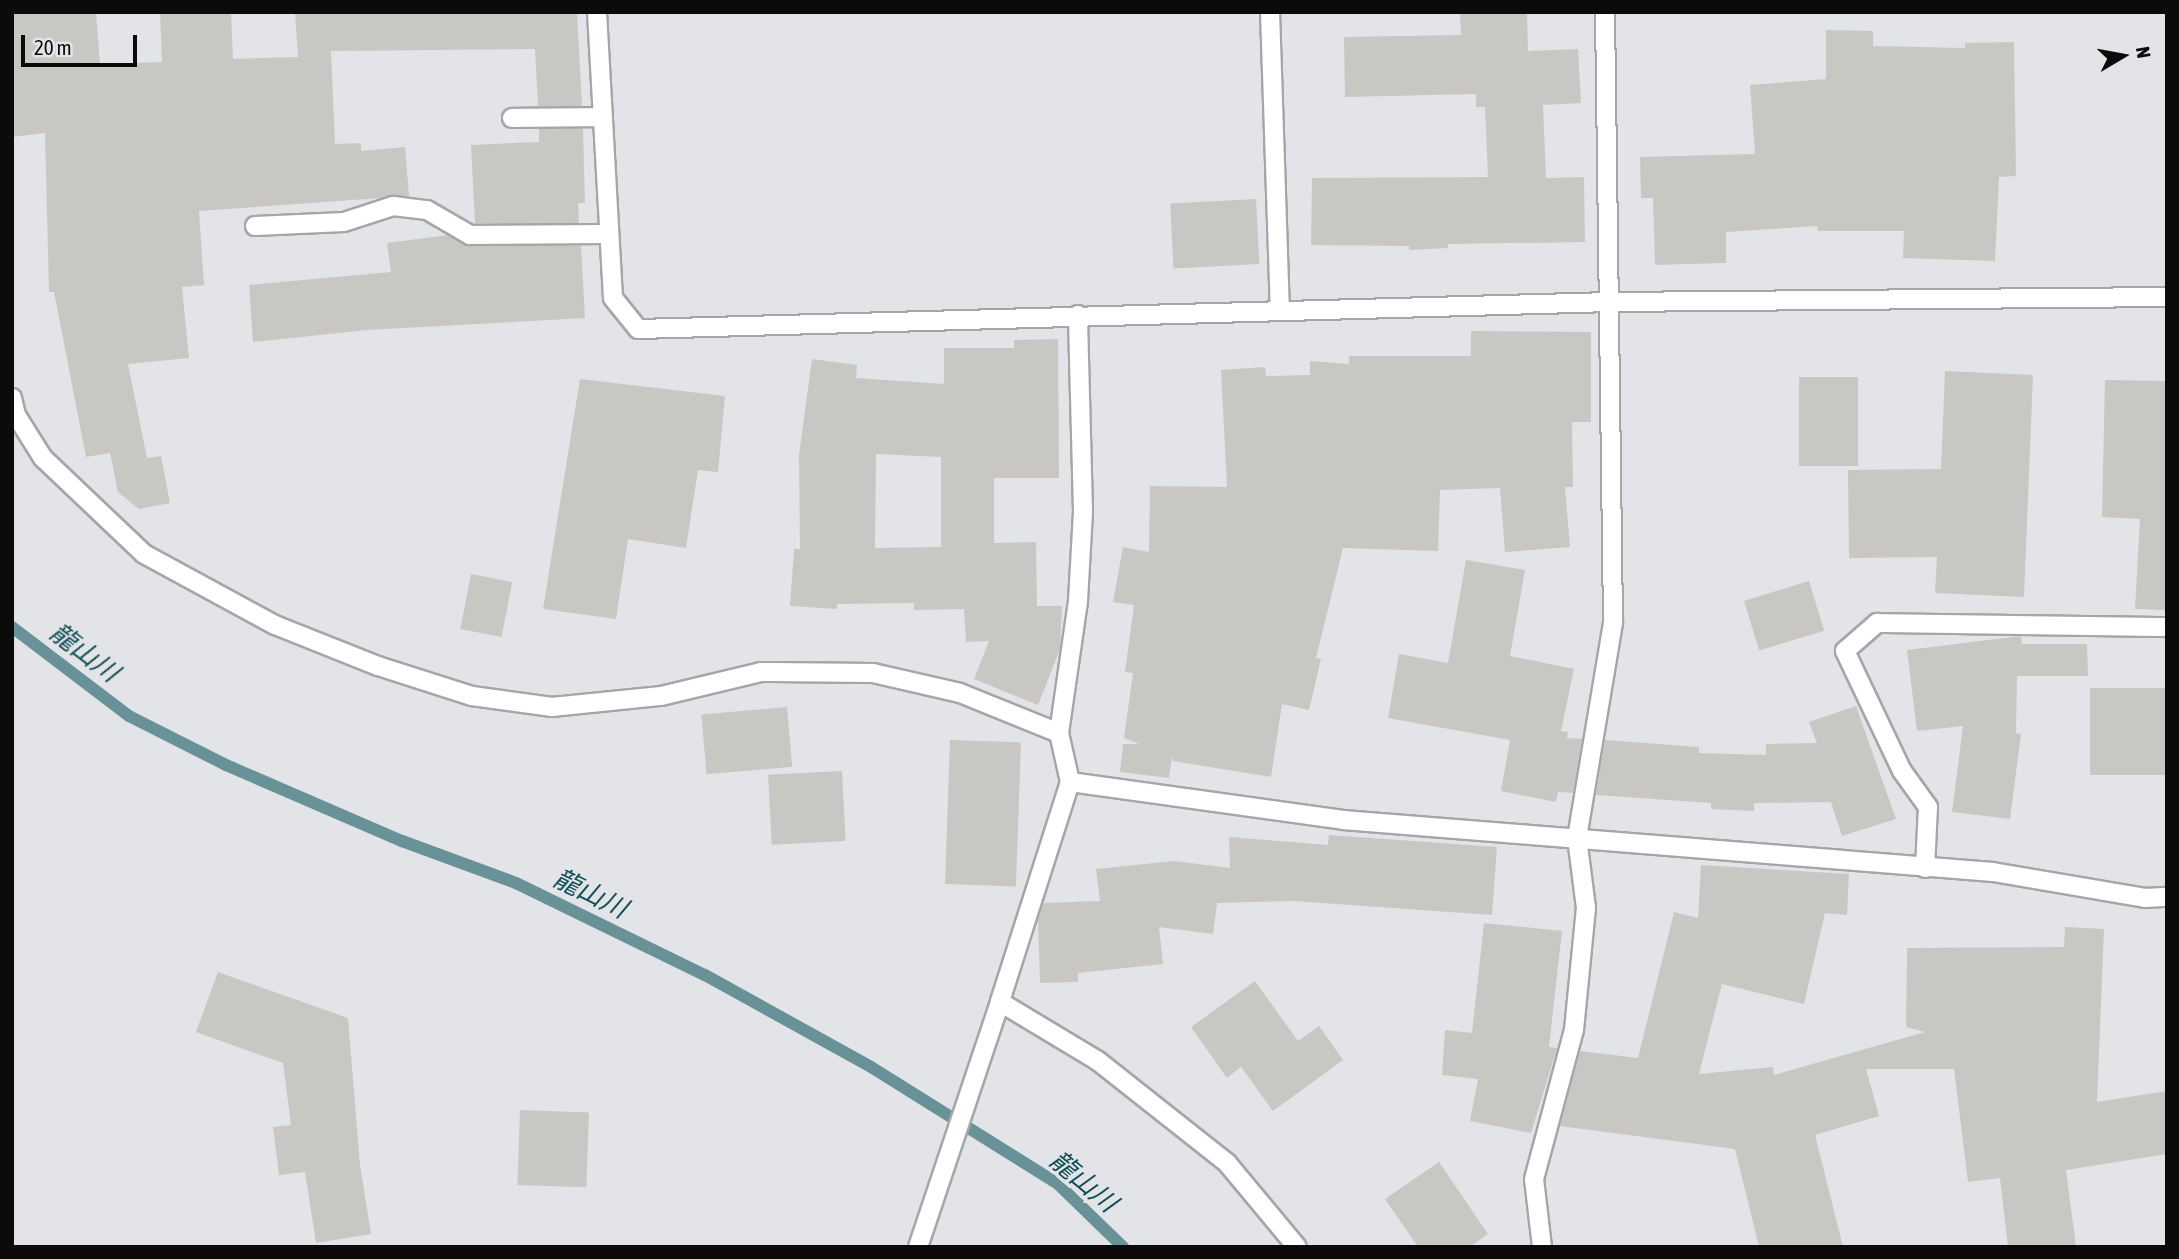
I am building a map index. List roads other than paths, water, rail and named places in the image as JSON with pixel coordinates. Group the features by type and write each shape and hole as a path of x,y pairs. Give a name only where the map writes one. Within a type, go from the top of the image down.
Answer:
{"lane":[{"path":"597,12 613,298 638,329 1608,302 2167,298"},
{"path":"1270,12 1280,310"},
{"path":"1542,1247 1534,1179 1574,1030 1586,908 1577,838 1613,622 1605,12"},
{"path":"512,118 602,117"},
{"path":"255,226 344,222 393,206 427,210 470,235 608,234"},
{"path":"918,1247 1070,782 1059,733 1079,601 1082,524 1078,315"},
{"path":"12,398 16,415 43,458 144,554 275,625 378,666 472,696 551,707 661,696 761,672 873,673 960,693 1059,733"},
{"path":"1925,868 1928,807 1902,771 1845,651 1877,623 2167,627"},
{"path":"1070,782 1343,820 1993,872 2144,898 2167,897"},
{"path":"1000,1002 1098,1061 1227,1163 1297,1247"}],"waterway":[{"name":"龍山川","path":"12,627 129,716 226,765 402,841 516,883 705,975 871,1067 1058,1184 1123,1247"}]}
